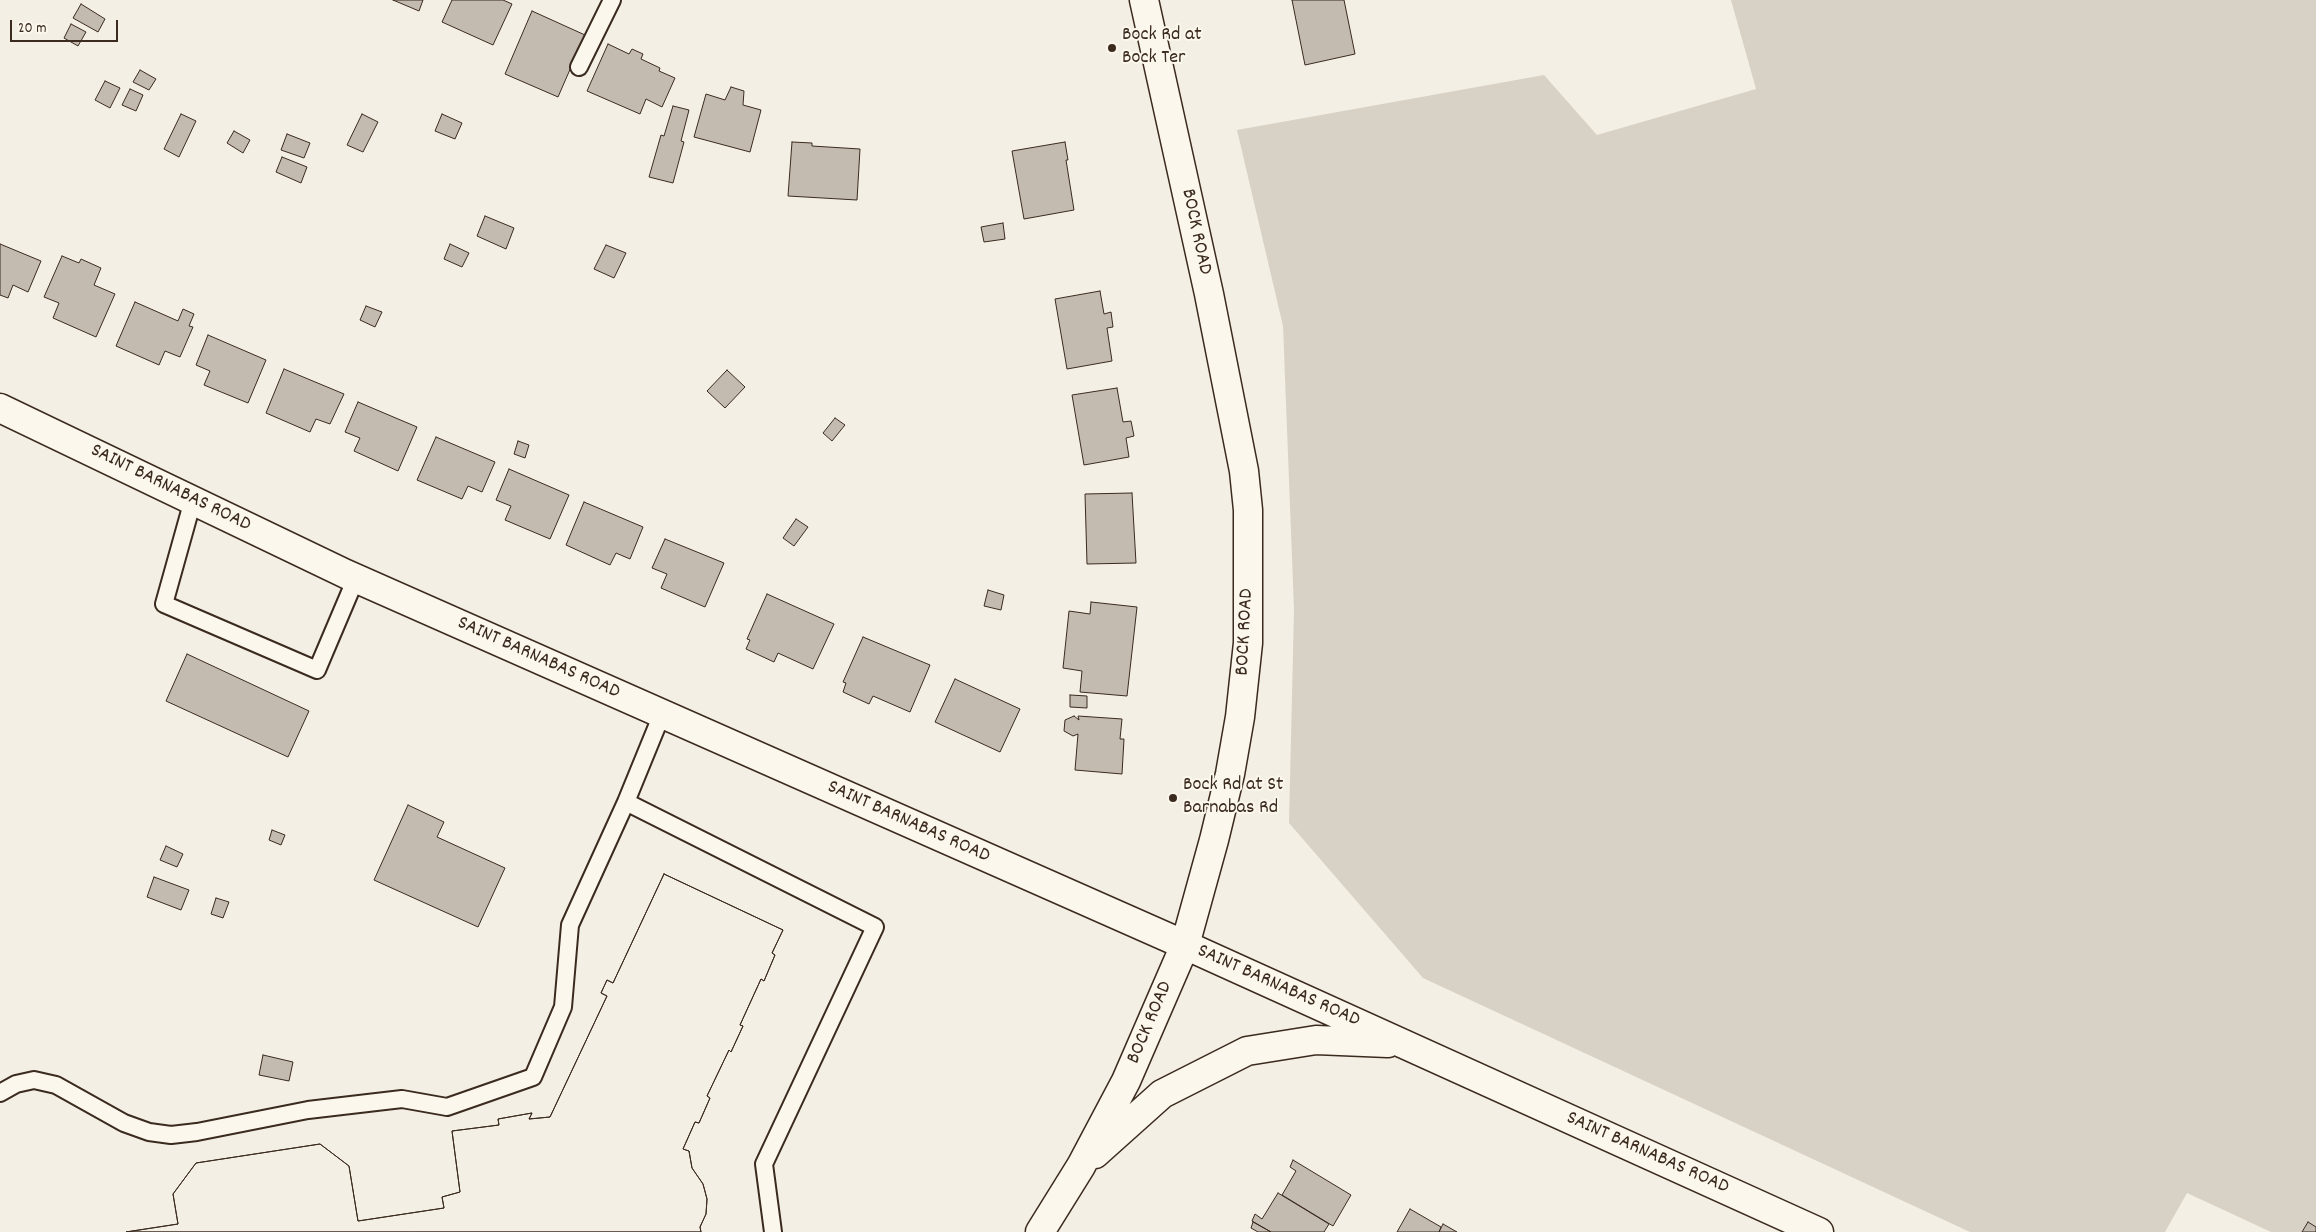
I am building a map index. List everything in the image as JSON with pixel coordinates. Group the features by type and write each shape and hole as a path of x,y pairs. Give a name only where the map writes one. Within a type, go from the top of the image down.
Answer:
{"main road":[{"name":"BOCK ROAD","path":"1040,1232 1081,1166 1126,1081 1185,945 1214,840 1240,717 1250,609 1248,510 1244,471 1212,312 1144,0"},
{"name":"SAINT BARNABAS ROAD","path":"0,408 356,578 1185,945 1819,1232"},
{"path":"1081,1166 1162,1094 1247,1051 1316,1040 1404,1044"}],"lane":[{"path":"579,68 612,0"},
{"path":"194,500 164,604 317,670 356,578"},
{"path":"0,1093 16,1084 34,1080 42,1081 56,1085 124,1123 150,1132 172,1135 197,1132 308,1110 402,1099 447,1107 533,1077 562,1007 570,924 626,802 662,714"},
{"path":"626,802 875,927 764,1164 773,1232"}],"shaded area":[{"path":"1731,0 2316,0 2316,1232 2271,1232 2187,1193 2165,1232 1970,1232 1423,978 1289,823 1294,609 1283,326 1237,130 1544,75 1597,135 1756,89"}],"building":[{"path":"393,0 423,0 419,11"},
{"path":"452,0 503,0 512,4 493,45 442,22"},
{"path":"1292,0 1344,0 1355,54 1305,65"},
{"path":"81,4 105,19 98,32 73,18"},
{"path":"532,11 585,35 558,97 505,74"},
{"path":"71,24 86,32 78,46 64,38"},
{"path":"608,44 629,54 632,49 643,54 641,59 660,68 659,71 675,78 662,107 646,99 640,114 587,91"},
{"path":"140,70 156,79 149,90 133,82"},
{"path":"105,81 120,88 110,108 95,100"},
{"path":"731,87 744,91 743,105 761,110 750,152 694,137 706,94 725,100"},
{"path":"130,89 143,95 136,111 122,105"},
{"path":"673,106 689,110 681,141 684,142 673,183 649,177 661,135 664,136"},
{"path":"181,114 196,121 179,157 164,149"},
{"path":"362,114 378,122 363,152 347,145"},
{"path":"442,114 462,123 455,139 435,131"},
{"path":"234,131 250,140 243,153 227,143"},
{"path":"287,134 310,143 304,158 281,150"},
{"path":"792,142 812,143 812,146 860,149 857,200 788,196"},
{"path":"1065,142 1074,210 1024,219 1012,151"},
{"path":"282,157 307,167 301,183 276,172"},
{"path":"485,216 514,228 506,249 477,236"},
{"path":"1003,223 1005,239 984,242 981,227"},
{"path":"0,244 41,261 28,292 13,285 8,298 0,295"},
{"path":"450,244 469,253 462,267 444,259"},
{"path":"606,245 626,253 614,278 594,269"},
{"path":"62,256 79,263 81,259 101,268 94,285 115,294 96,337 53,318 59,303 44,297"},
{"path":"1100,291 1104,314 1111,312 1113,327 1107,328 1112,361 1067,369 1055,299"},
{"path":"135,302 178,321 183,309 194,314 189,326 193,327 180,357 165,351 159,365 116,346"},
{"path":"366,306 382,312 375,327 360,320"},
{"path":"208,335 266,360 248,403 204,385 210,371 196,365"},
{"path":"284,369 344,394 330,424 316,419 310,432 266,413"},
{"path":"727,370 745,387 725,408 707,391"},
{"path":"1117,388 1123,422 1131,421 1134,436 1126,438 1129,457 1084,465 1072,395"},
{"path":"358,402 417,427 398,471 354,451 360,438 345,432"},
{"path":"835,418 845,425 832,441 823,433"},
{"path":"436,437 495,462 482,492 468,486 462,499 417,480"},
{"path":"518,441 529,445 525,458 514,454"},
{"path":"509,469 569,495 550,539 505,520 511,506 496,500"},
{"path":"1132,493 1136,563 1087,564 1085,494"},
{"path":"584,502 643,527 630,559 616,553 610,565 566,545"},
{"path":"796,519 808,527 794,546 783,538"},
{"path":"665,539 724,563 705,607 661,588 667,574 652,568"},
{"path":"988,590 1004,595 1001,610 984,606"},
{"path":"767,594 834,624 813,669 778,653 774,662 746,649 750,640 747,639"},
{"path":"1091,602 1137,607 1127,696 1080,692 1082,671 1063,668 1069,611 1090,614"},
{"path":"863,637 930,665 910,712 873,696 869,704 843,692 846,683 843,682"},
{"path":"187,654 309,711 288,757 166,701"},
{"path":"955,679 1020,709 1000,752 935,722"},
{"path":"1070,695 1087,696 1087,708 1070,707"},
{"path":"1074,716 1079,720 1078,716 1122,719 1120,739 1124,739 1122,774 1075,770 1078,734 1073,736 1064,731 1065,720"},
{"path":"408,805 444,822 437,837 505,868 478,927 374,880"},
{"path":"272,830 285,835 281,845 269,840"},
{"path":"166,846 183,854 177,867 160,860"},
{"path":"664,874 783,930 772,953 775,955 764,981 761,979 740,1025 743,1026 731,1052 729,1050 707,1096 710,1098 699,1123 695,1122 683,1149 689,1151 692,1168 703,1184 707,1199 706,1214 700,1227 701,1232 126,1232 178,1224 173,1194 196,1163 320,1144 349,1166 358,1221 444,1208 442,1197 460,1192 452,1131 499,1125 498,1119 532,1113 529,1119 550,1117 607,996 601,993 607,980 613,983"},
{"path":"664,874 783,930 772,953 775,955 764,981 761,979 740,1025 743,1026 731,1052 729,1050 707,1096 710,1098 699,1123 695,1122 683,1149 689,1151 692,1168 703,1184 707,1199 706,1214 700,1227 701,1232 126,1232 178,1224 173,1194 196,1163 320,1144 349,1166 358,1221 444,1208 442,1197 460,1192 452,1131 499,1125 498,1119 532,1113 529,1119 550,1117 607,996 601,993 607,980 613,983"},
{"path":"154,877 189,890 181,910 147,897"},
{"path":"216,898 229,902 223,918 211,914"},
{"path":"263,1055 293,1062 289,1081 259,1075"},
{"path":"1293,1160 1351,1195 1333,1226 1282,1195 1296,1171 1290,1167"},
{"path":"1278,1193 1329,1224 1324,1232 1271,1232 1252,1221 1255,1214 1262,1219"},
{"path":"1410,1209 1441,1227 1439,1232 1397,1232"},
{"path":"1253,1222 1271,1232 1258,1232 1251,1228"},
{"path":"2308,1222 2316,1227 2316,1232 2302,1232"},
{"path":"1443,1224 1457,1232 1439,1232"}],"place":[{"name":"Bock Rd at Bock Ter","path":"1112,48"},
{"name":"Bock Rd at St Barnabas Rd","path":"1173,798"}]}
